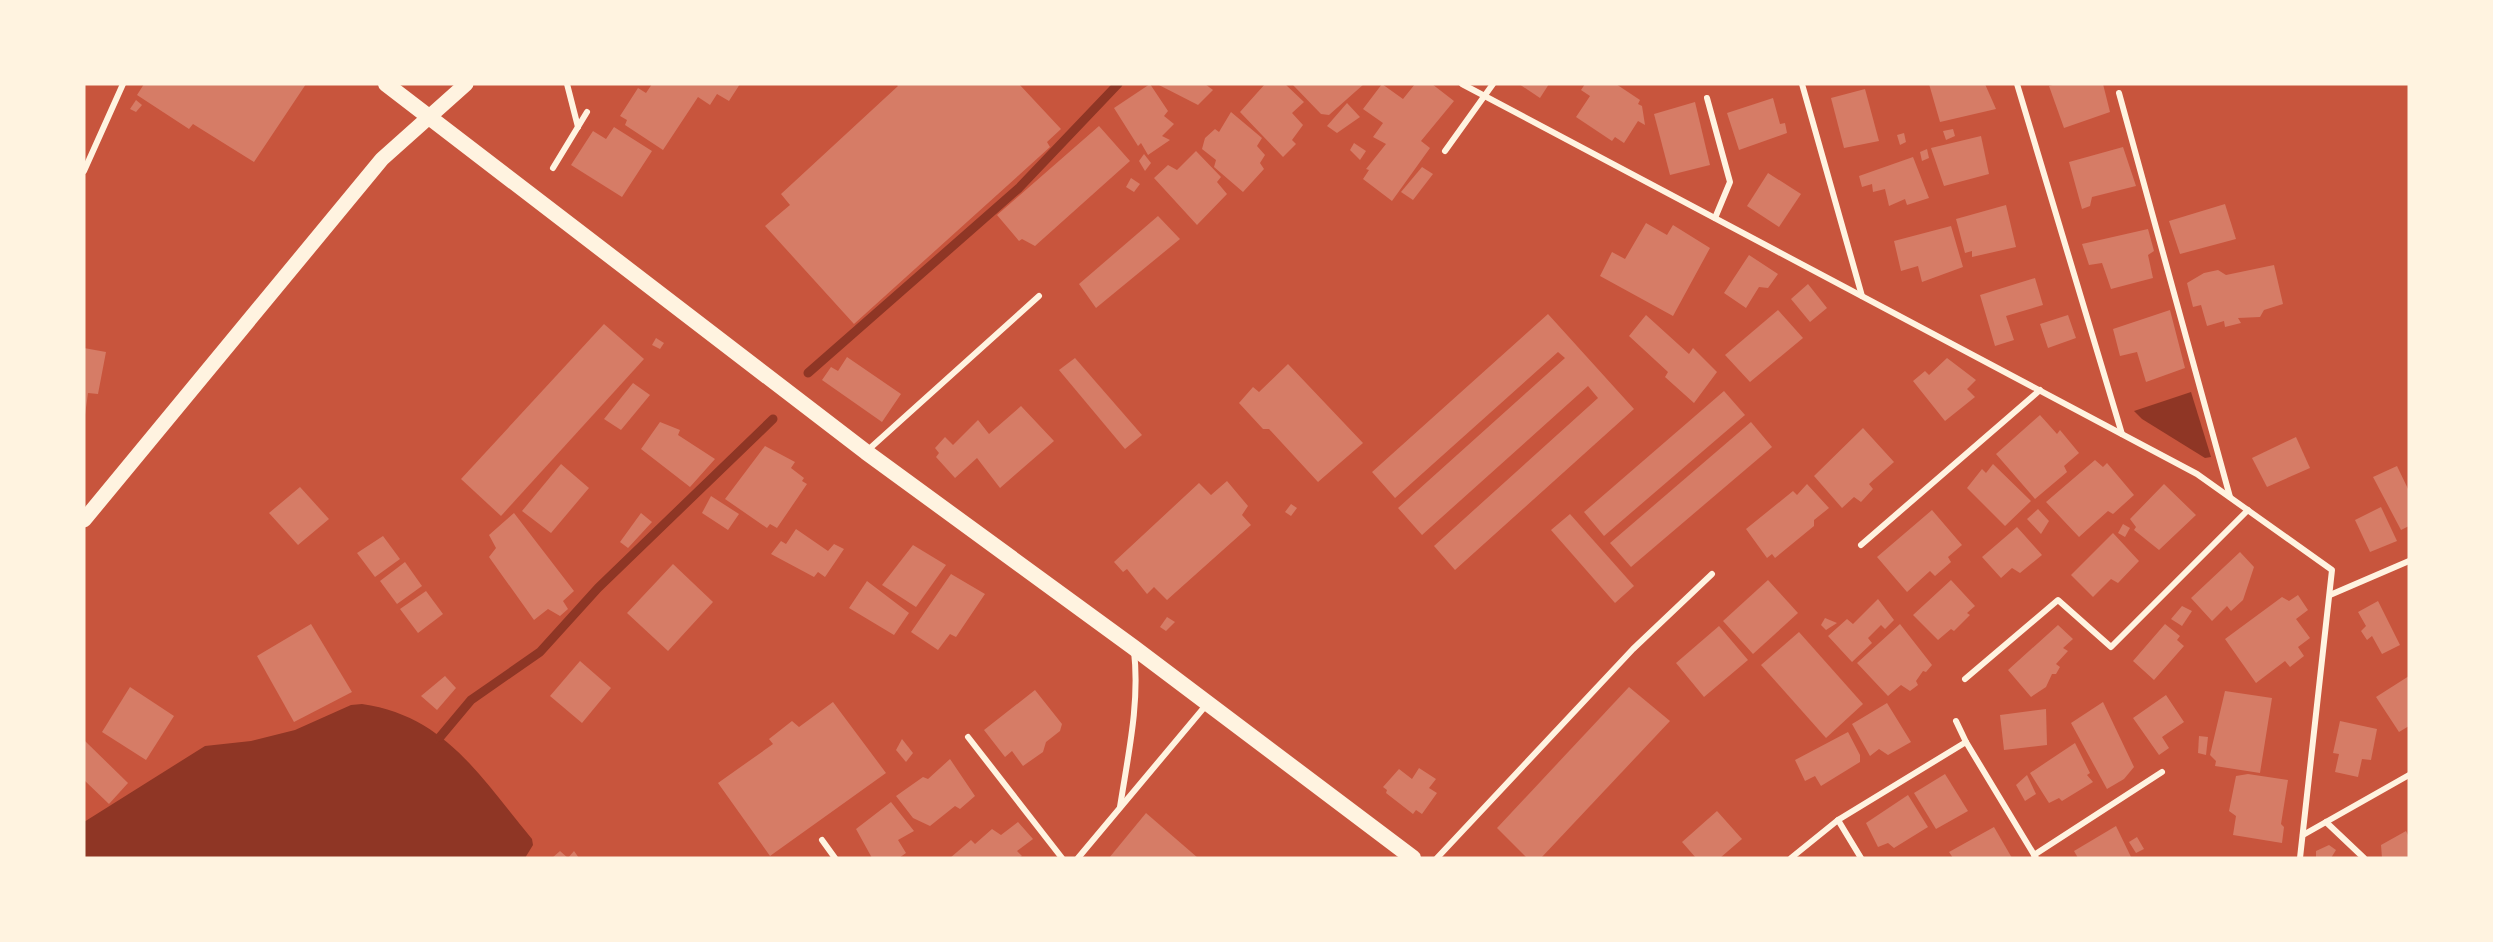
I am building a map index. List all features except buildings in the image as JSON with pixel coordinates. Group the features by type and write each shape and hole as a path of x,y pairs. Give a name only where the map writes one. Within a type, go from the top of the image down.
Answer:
{"highway":[{"path":"387,84 866,452 1133,647 1413,858"}],"main road":[{"path":"84,520 382,159 466,84"}],"street":[{"path":"84,171 123,84"},
{"path":"567,84 578,127"},
{"path":"1462,84 2197,474 2332,570 2301,858"},
{"path":"1445,151 1486,97 1493,84"},
{"path":"1802,84 1862,296"},
{"path":"2016,84 2122,434"},
{"path":"2119,93 2230,497"},
{"path":"1707,98 1730,182 1715,218"},
{"path":"553,168 587,112"},
{"path":"866,452 1039,296"},
{"path":"1862,545 2040,390"},
{"path":"1965,679 2058,600 2110,647 2248,510"},
{"path":"2330,595 2409,561"},
{"path":"1437,858 1633,649 1712,574"},
{"path":"1120,808 1134,722 1137,677 1133,647"},
{"path":"1078,858 1207,703"},
{"path":"1956,721 1966,742 2035,856 2162,772"},
{"path":"968,737 1062,858"},
{"path":"1791,858 1838,820 1966,742"},
{"path":"2303,835 2409,775"},
{"path":"1838,820 1861,858"},
{"path":"2326,822 2364,858"},
{"path":"822,840 835,858"}],"shaded area":[{"path":"2191,392 2211,457 2205,458 2142,419 2134,411"},
{"path":"362,704 391,711 417,722 439,736 459,753 532,839 533,845 525,858 84,858 84,822 205,746 251,741 295,730 351,705"}],"waterway":[{"path":"808,373 1019,188 1118,84"},
{"path":"440,737 471,700 540,652 598,588 773,419"}]}
